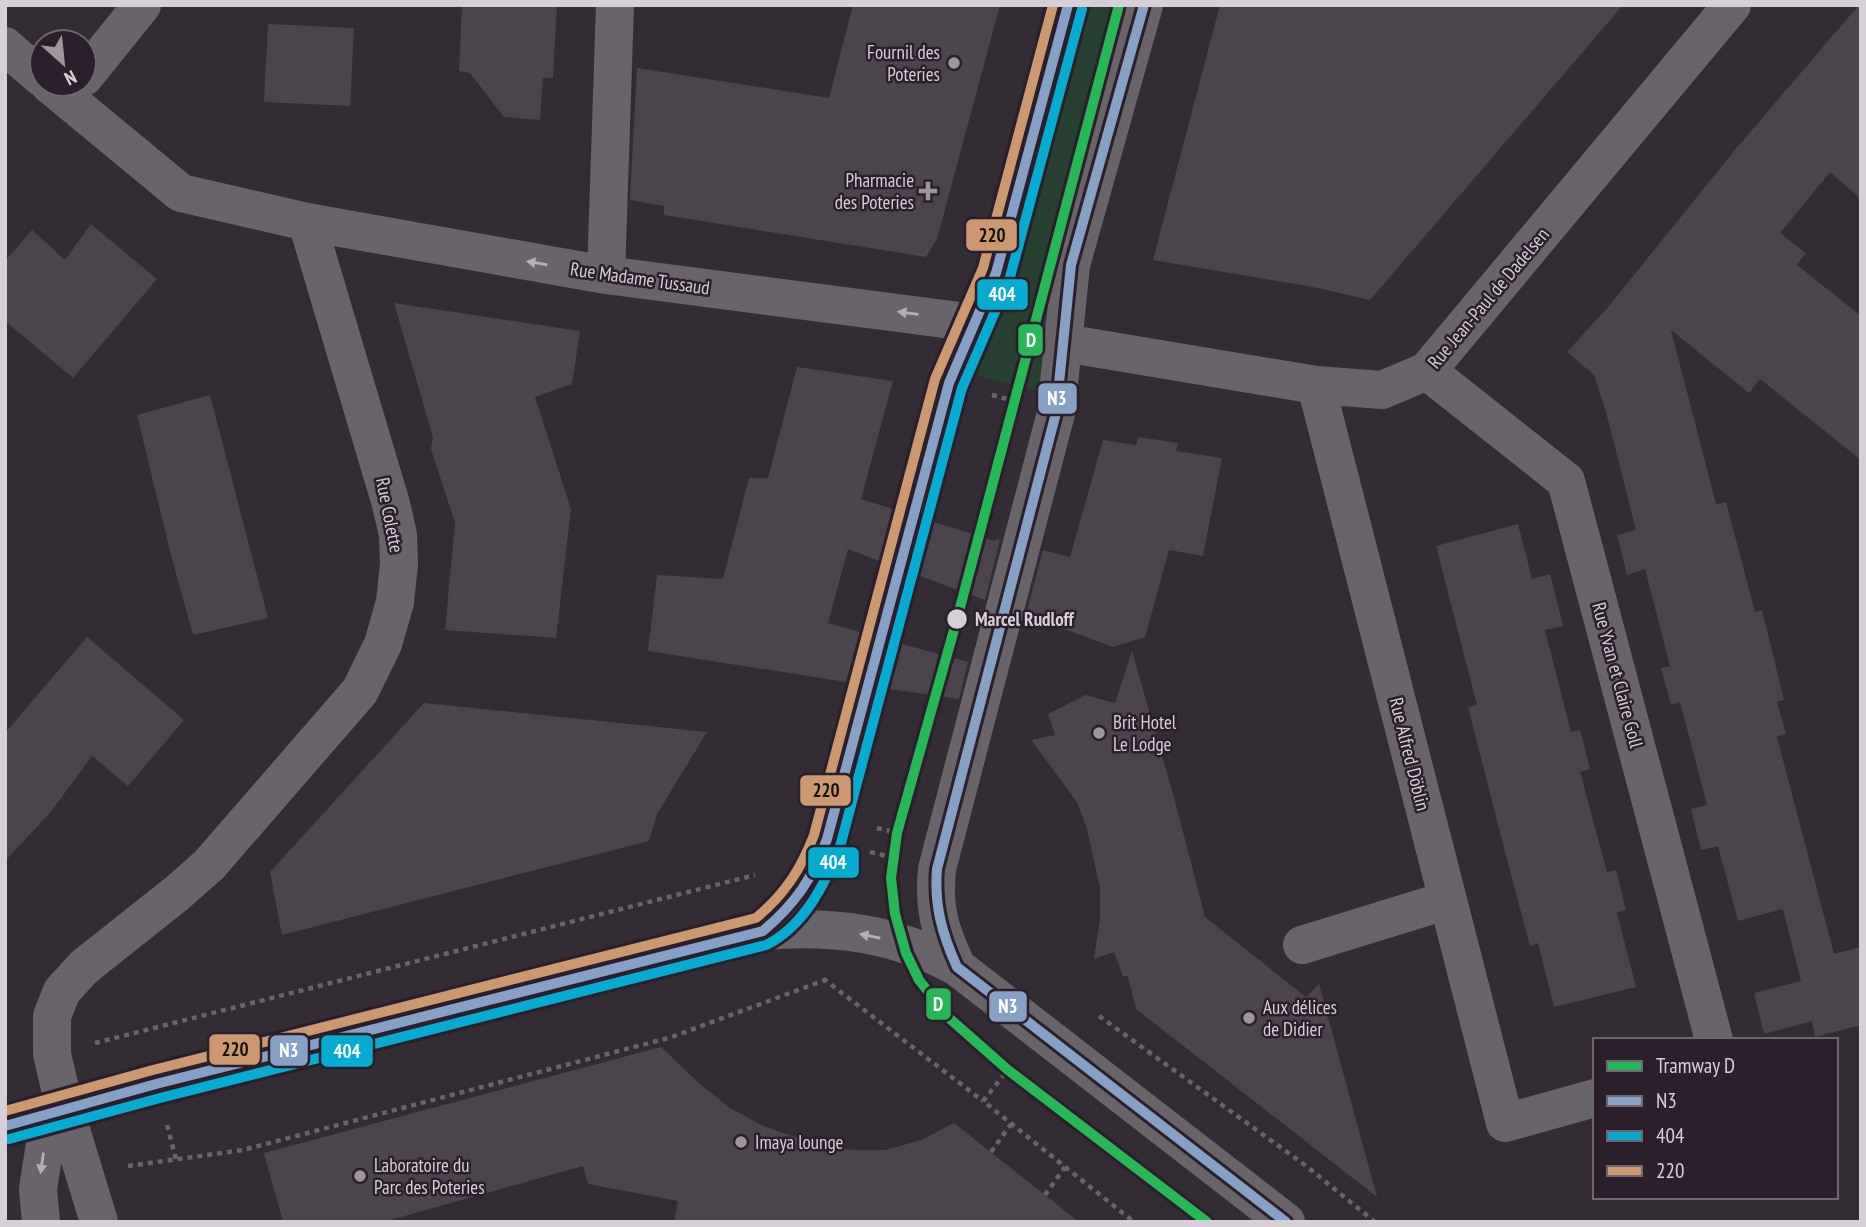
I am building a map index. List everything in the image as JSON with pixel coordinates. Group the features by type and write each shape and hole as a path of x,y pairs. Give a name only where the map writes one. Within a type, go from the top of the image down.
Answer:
{"street":[{"path":"98,50 142,5"},
{"path":"606,275 615,5"},
{"path":"763,931 786,912 805,891 817,867 949,383 996,273 1068,5"},
{"path":"957,967 937,920 934,895 937,869 1056,412 1071,265 1144,5"},
{"name":"Rue Jean-Paul de Dadelsen","path":"1064,344 1316,385 1382,390 1427,371 1732,5"},
{"path":"5,46 28,61"},
{"path":"79,98 181,193 307,222"},
{"name":"Rue Madame Tussaud","path":"307,222 606,275 975,323"},
{"name":"Rue Colette","path":"99,1222 65,1110 52,1054 52,1016 62,991 85,967 209,865 340,717 360,691 383,644 395,602 399,564 398,535 307,222"},
{"name":"Rue Yvan et Claire Goll","path":"1427,371 1566,481 1713,1038"},
{"name":"Rue Alfred Döblin","path":"1316,385 1505,1123 1593,1098"},
{"path":"1302,945 1448,900"},
{"path":"5,1126 156,1084 763,931 800,928 837,930 927,950 957,967 1286,1222"},
{"path":"41,1222 38,1189 45,1144 65,1110"}],"path":[{"path":"949,383 1056,412"},
{"path":"832,816 944,845"},
{"path":"52,1054 758,874"},
{"path":"825,980 837,930"},
{"path":"825,980 983,1101 1134,1222"},
{"path":"86,1177 135,1164 243,1150 645,1045 825,980"},
{"path":"1091,1010 1305,1165 1375,1222"},
{"path":"983,1101 1040,1031"},
{"path":"991,1152 1011,1124"},
{"path":"1045,1195 1065,1167"}],"green space":[{"path":"1080,5 1135,5 1047,393 965,373"}],"building":[{"path":"462,5 557,5 553,78 543,78 540,120 504,117 470,73 459,71"},
{"path":"853,5 1000,5 937,239 926,257 664,215 664,206 630,200 637,68 829,98"},
{"path":"1220,5 1623,5 1370,300 1318,288 1153,260"},
{"path":"1859,5 1861,199 1830,172 1780,233 1806,253 1797,265 1861,316 1861,460 1760,379 1749,393 1671,330 1716,504 1726,502 1755,612 1762,610 1784,700 1777,702 1786,734 1777,737 1834,954 1861,947 1861,1025 1815,1037 1812,1021 1764,1034 1754,993 1801,981 1783,909 1738,921 1718,846 1701,850 1691,809 1707,805 1680,702 1671,705 1661,668 1670,666 1645,569 1627,575 1617,535 1636,530 1606,412 1594,375 1567,352 1609,306 1734,151"},
{"path":"268,24 354,28 350,106 264,102"},
{"path":"91,224 157,279 73,378 5,321 5,261 32,230 65,260"},
{"path":"394,303 580,331 572,384 535,397 571,509 556,638 445,630 455,523 431,449 433,437"},
{"path":"797,367 893,381 861,499 893,509 879,561 848,549 828,623 860,632 846,682 648,651 657,575 723,579 749,478 768,478"},
{"path":"210,395 268,618 193,635 137,415"},
{"path":"1138,437 1178,443 1176,451 1222,458 1203,556 1169,550 1145,637 1113,647 1026,615 1043,550 1070,557 1103,440 1136,445"},
{"path":"934,522 995,541 1000,540 985,600 920,576"},
{"path":"1518,524 1532,579 1550,574 1558,605 1563,626 1545,630 1571,732 1580,730 1585,749 1590,769 1580,772 1607,872 1616,870 1626,910 1617,913 1636,987 1554,1007 1538,943 1530,946 1504,848 1468,707 1477,705 1436,546"},
{"path":"87,637 184,720 128,786 92,756 50,813 5,861 5,733"},
{"path":"902,644 968,662 959,699 890,689"},
{"path":"1132,651 1205,917 1306,997 1319,984 1377,1197 1136,1009 1128,976 1123,976 1114,952 1094,959 1100,918 1100,888 1087,829 1077,802 1031,740 1055,735 1048,714 1085,695 1115,703"},
{"path":"424,703 707,732 657,814 649,841 282,935 270,872"},
{"path":"661,1047 730,1108 763,1126 813,1143 851,1150 886,1150 921,1140 954,1123 1079,1222 674,1222 678,1201 588,1184 583,1166 383,1222 283,1222 264,1153"}],"tram line":[{"name":"D","path":"1119,5 957,619 897,833 891,878 895,914 906,953 919,980 949,1018 1008,1070 1207,1222"}],"transit line":[{"name":"220","path":"5,1111 153,1070 756,918 775,900 798,870 814,835 935,379 983,268 1053,5"},
{"name":"N3","path":"5,1126 156,1084 763,931 785,910 809,878 827,839 949,383 996,273 1068,5"},
{"name":"N3","path":"1144,5 1071,265 1056,413 937,869 938,907 943,931 957,967 1286,1222"},
{"name":"404","path":"9,1139 160,1098 766,945 792,926 813,901 841,843 962,388 1010,277 1082,9"}],"place":[{"name":"Fournil des Poteries","path":"954,63"},
{"name":"Pharmacie des Poteries","path":"928,191"},
{"name":"Marcel Rudloff","path":"957,619"},
{"name":"Brit Hotel Le Lodge","path":"1099,733"},
{"name":"Aux délices de Didier","path":"1249,1018"},
{"name":"Imaya lounge","path":"741,1142"},
{"name":"Laboratoire du Parc des Poteries","path":"360,1176"}]}
